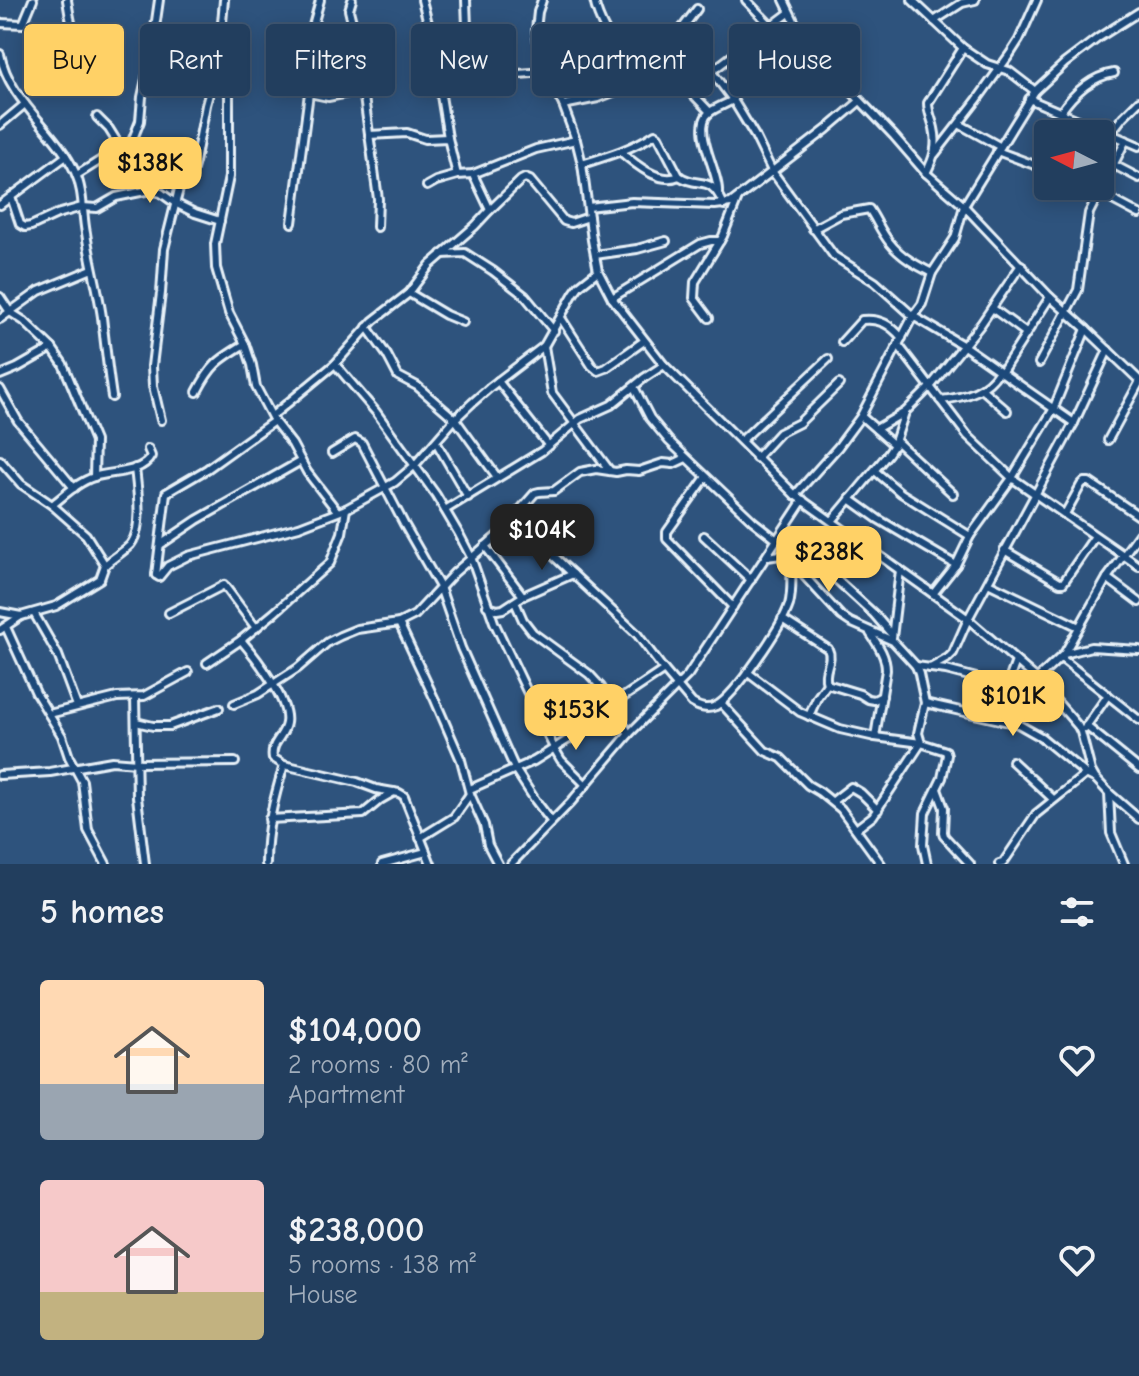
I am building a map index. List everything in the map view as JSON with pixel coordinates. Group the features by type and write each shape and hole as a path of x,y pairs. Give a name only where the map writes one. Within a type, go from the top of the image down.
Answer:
{"street":[{"path":"0,23 23,24 33,0"},
{"path":"67,0 72,24"},
{"path":"125,150 140,121 159,0"},
{"path":"223,24 224,0"},
{"path":"313,24 320,0"},
{"path":"352,0 349,10 352,24"},
{"path":"422,0 457,175"},
{"path":"466,0 468,55 471,62 504,75 532,73"},
{"path":"537,24 542,0"},
{"path":"594,0 604,24"},
{"path":"746,0 769,24"},
{"path":"784,0 797,27 824,61 926,173 964,206 1050,297 1139,382 1108,440"},
{"path":"912,0 963,48 987,64 1009,71 1035,91"},
{"path":"934,21 962,3 975,0"},
{"path":"926,173 935,154 1019,40 1037,0"},
{"path":"686,24 697,9"},
{"path":"795,495 861,416 922,304 932,273 955,238 964,206 1029,99 1087,46 1139,12"},
{"path":"776,24 789,13"},
{"path":"935,154 935,130 928,103 963,48"},
{"path":"0,54 6,74 25,104 48,130 77,175 102,317 112,397"},
{"path":"713,72 749,125 772,171 834,256 875,282 913,316 964,346 1074,423"},
{"path":"1060,113 1081,87 1114,73"},
{"path":"161,420 153,386 152,357 164,249 179,189 192,173 208,96"},
{"path":"229,96 229,177 215,244 216,268 229,313 254,370 256,387 307,472 337,511"},
{"path":"292,223 309,96"},
{"path":"364,96 378,199 377,227"},
{"path":"558,96 582,164 598,271 612,298 664,365 795,495 968,619 1037,679 1078,726 1139,769"},
{"path":"563,105 602,96"},
{"path":"695,96 710,112"},
{"path":"1029,99 1076,120"},
{"path":"718,193 719,184 707,153 705,118 733,100"},
{"path":"588,207 632,202 731,203 860,101"},
{"path":"1114,129 1139,101"},
{"path":"0,125 25,104"},
{"path":"97,117 125,150"},
{"path":"959,124 998,148 1034,164"},
{"path":"369,135 407,133 425,139 448,138"},
{"path":"582,164 621,152 657,134 679,176 714,187 724,205"},
{"path":"1114,136 1139,146"},
{"path":"427,186 457,175 473,174 536,149 576,140"},
{"path":"1126,140 1114,165 1139,178"},
{"path":"77,175 103,158 125,150 196,151"},
{"path":"621,152 651,174 670,179 679,176"},
{"path":"0,205 66,156"},
{"path":"473,174 490,210"},
{"path":"589,217 571,223 564,221 525,178 423,272 409,293 367,327 335,364 273,418 207,469 166,493 156,575 158,577 170,565 188,556 299,527 346,509 386,487 414,466 455,419 544,346 579,286 598,271"},
{"path":"11,197 20,224 25,227 57,214 82,207 101,207 116,197 150,190 195,213 220,221"},
{"path":"709,318 698,304 693,289 698,275 729,225 738,196"},
{"path":"1091,200 1093,204"},
{"path":"1039,363 1078,290 1089,213 1095,200"},
{"path":"1114,200 1139,214"},
{"path":"813,229 841,214 869,209 900,254 932,273"},
{"path":"595,255 666,241"},
{"path":"612,298 700,244 720,241"},
{"path":"442,254 465,253 493,271 525,296 554,331"},
{"path":"876,429 905,412 930,387 964,346 1021,265"},
{"path":"0,319 39,291 92,269"},
{"path":"409,293 463,322"},
{"path":"0,297 10,312 52,348 63,364 92,430 95,441 94,477"},
{"path":"940,400 957,398 982,389 991,382 1050,297"},
{"path":"992,308 1026,333"},
{"path":"561,318 598,371 644,341"},
{"path":"842,342 862,320 890,325 902,338"},
{"path":"367,327 398,376 414,383 455,419 497,477"},
{"path":"933,594 956,565 970,536 1012,478 1053,410 1086,329"},
{"path":"197,392 215,364 245,344"},
{"path":"544,346 554,396 610,471"},
{"path":"899,346 967,435 1012,478 1139,566"},
{"path":"0,375 52,348"},
{"path":"930,668 953,653 1004,550 1074,423 1108,350"},
{"path":"741,441 828,359"},
{"path":"335,364 376,412 445,510 471,557 487,606 554,748 561,760 586,785"},
{"path":"445,510 549,446 586,416 611,405 664,365"},
{"path":"498,381 549,446"},
{"path":"756,458 779,433 799,423 839,384"},
{"path":"634,387 650,418 686,458 753,521 815,555 874,614 916,666 925,703 918,733 921,743 878,810 856,829"},
{"path":"0,389 18,421 74,488"},
{"path":"982,389 1007,411"},
{"path":"832,521 895,443 905,412"},
{"path":"861,416 953,494"},
{"path":"332,453 352,440 359,440 440,587 461,648 515,769 551,821"},
{"path":"436,442 468,497"},
{"path":"52,505 94,477 135,468 151,460 148,449"},
{"path":"234,704 253,697 340,636 357,629 399,623 415,615 440,587 514,519 535,493 554,491 580,472 596,469 639,471 686,458"},
{"path":"0,460 21,484 52,505 86,535 105,565"},
{"path":"160,545 197,520 301,461"},
{"path":"106,864 88,830 84,789 62,736 3,629 21,616 56,606 100,579 105,565 131,544 137,525 139,501 135,468"},
{"path":"875,471 901,493 970,536"},
{"path":"706,477 667,532 667,539 733,607"},
{"path":"1065,514 1081,485 1089,482 1139,516"},
{"path":"850,499 956,565"},
{"path":"511,864 586,785 629,734 678,688 803,500"},
{"path":"207,663 256,628 330,563 344,528 346,509"},
{"path":"514,519 637,634 678,688 699,707 707,709 721,703 768,645 789,604 791,561"},
{"path":"1037,679 1062,656 1107,578 1139,534"},
{"path":"704,536 751,580"},
{"path":"1004,550 1063,583 1095,536"},
{"path":"485,546 523,596"},
{"path":"767,557 787,557 841,616 869,631 892,638"},
{"path":"892,638 900,570"},
{"path":"487,606 500,610 573,574"},
{"path":"1107,578 1139,602"},
{"path":"988,583 1079,627"},
{"path":"169,613 224,585 256,628"},
{"path":"515,602 533,633 589,674 601,687 629,734"},
{"path":"0,612 21,616"},
{"path":"34,613 58,655 77,706"},
{"path":"782,619 831,653 825,677 827,684"},
{"path":"399,623 461,760 488,845 498,864"},
{"path":"869,631 886,662 875,737"},
{"path":"241,640 273,683 286,719 271,753 273,758 284,765 399,793 406,799 431,864"},
{"path":"1062,656 1091,647 1139,651"},
{"path":"1062,656 1139,720"},
{"path":"1008,720 1004,703 1016,661"},
{"path":"916,666 1007,686"},
{"path":"420,838 454,817 470,791 530,763 569,739 664,670"},
{"path":"49,714 117,697 152,694 188,672"},
{"path":"747,672 809,716 840,729 942,749 947,755 937,789 925,813 923,845 927,864"},
{"path":"827,684 868,699 882,696"},
{"path":"809,716 827,684"},
{"path":"1108,695 1084,729 1091,771 1109,793 1139,819"},
{"path":"135,697 137,797 145,864"},
{"path":"721,703 765,751 781,758 808,785 833,801 881,864"},
{"path":"925,703 1018,724 1041,737 1095,778"},
{"path":"136,722 170,726 219,708"},
{"path":"0,775 50,772 112,761 235,762"},
{"path":"1012,761 1053,799"},
{"path":"266,864 269,819 284,765"},
{"path":"999,864 1003,863 1036,814 1086,774"},
{"path":"833,801 851,787 878,810"},
{"path":"937,789 944,808 944,836 970,864"},
{"path":"269,819 363,814 394,792"},
{"path":"1109,793 1111,833 1124,864"},
{"path":"382,864 426,852"}]}
